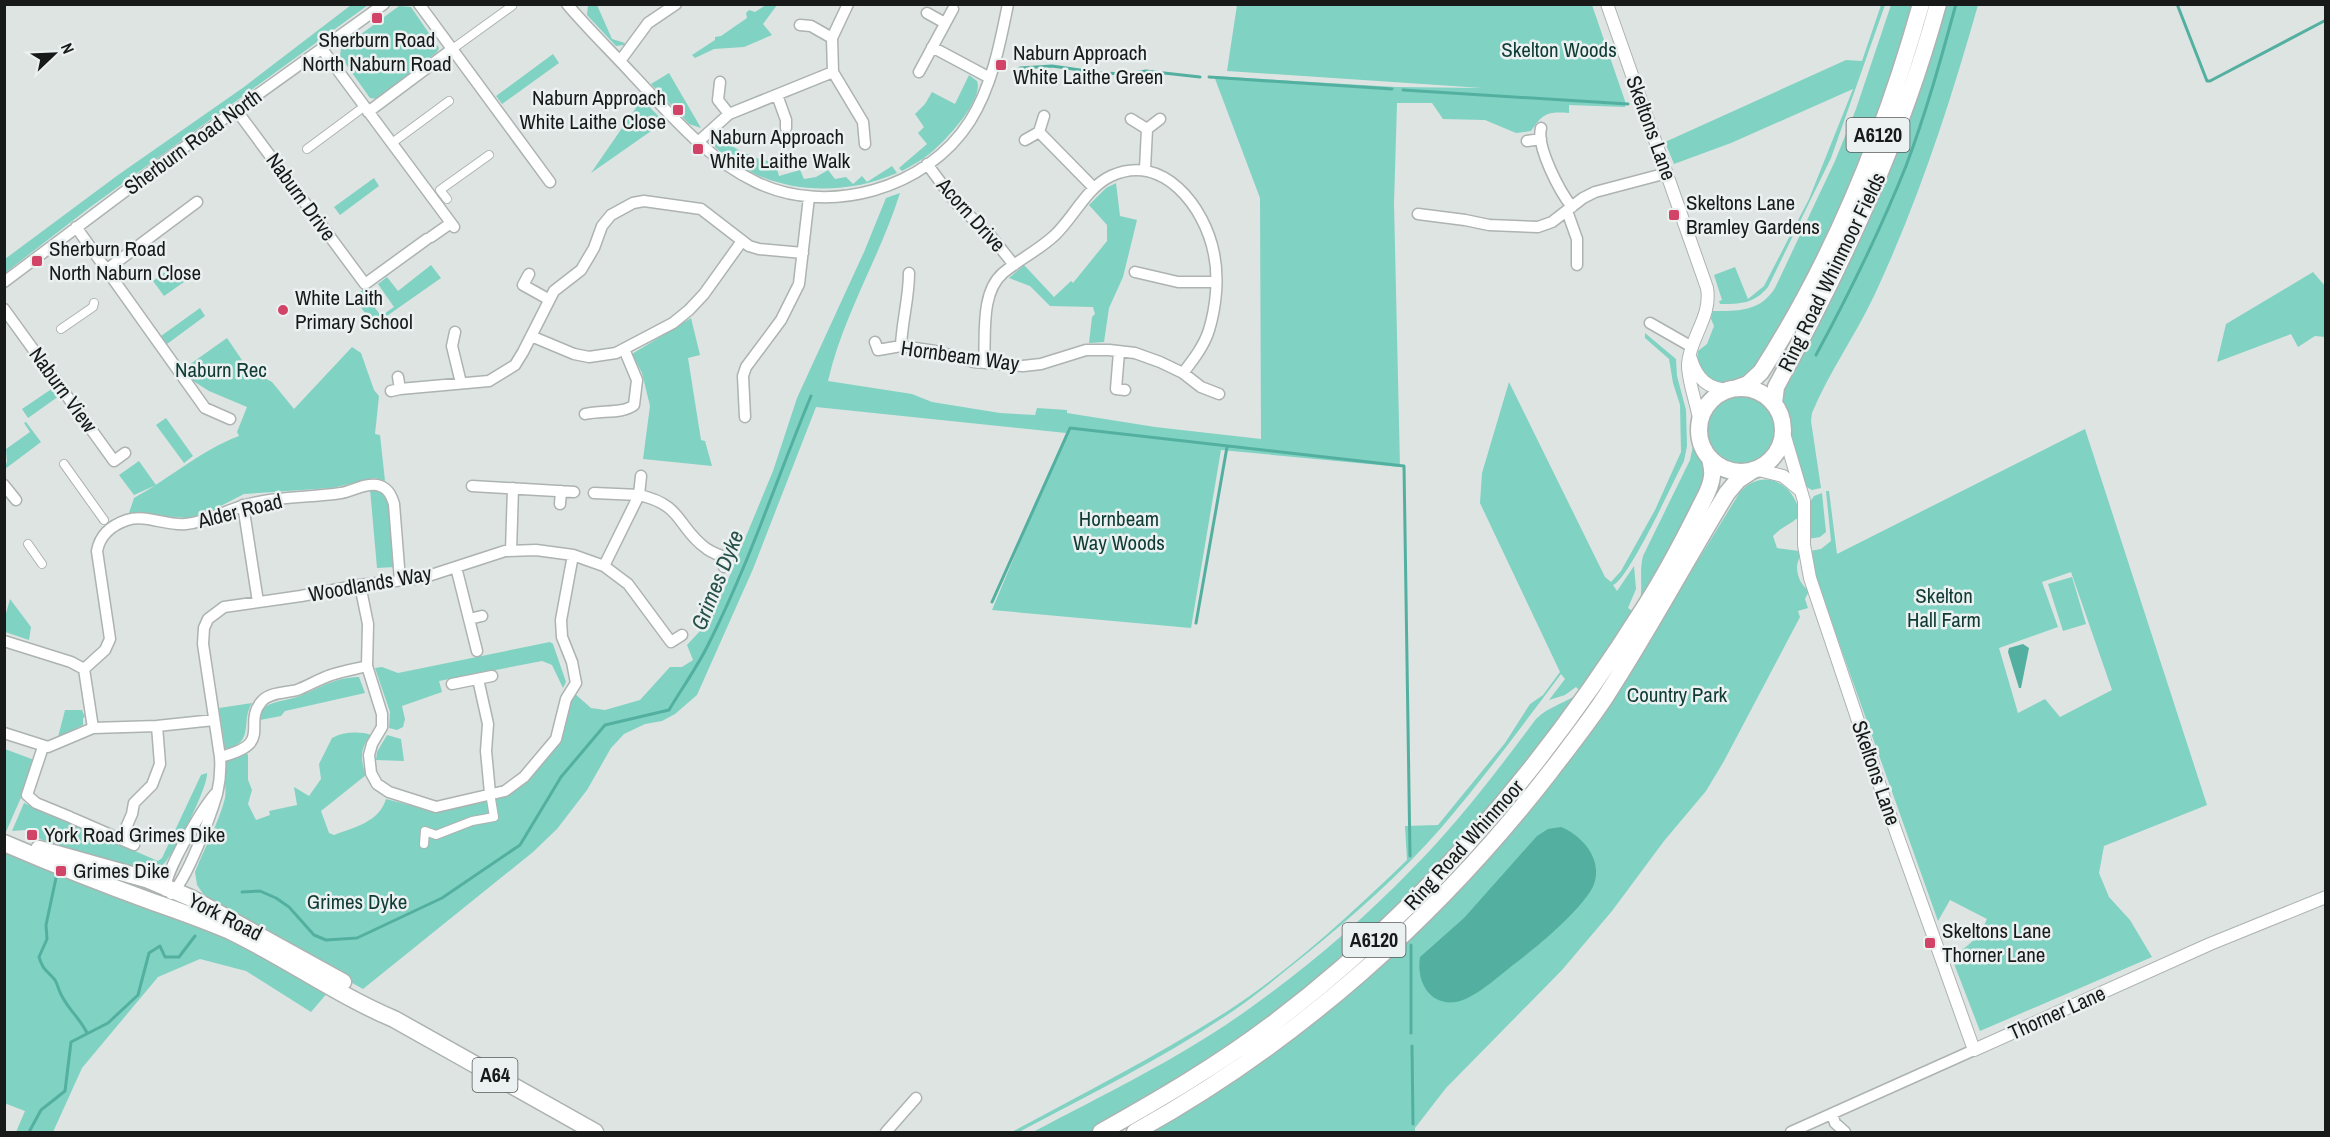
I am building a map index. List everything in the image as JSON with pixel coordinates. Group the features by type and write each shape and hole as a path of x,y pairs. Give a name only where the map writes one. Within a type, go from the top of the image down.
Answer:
{"highway":[{"name":"Ring Road Whinmoor Fields","path":"1733,389 1748,384 1761,372 1824,261 1875,140 1907,56 1921,4"},
{"name":"Ring Road Whinmoor Fields","path":"1774,403 1776,387 1842,259 1887,158 1938,4"},
{"path":"1750,388 1760,392 1774,403 1782,418 1783,430 1778,450 1764,465 1754,470 1732,470 1718,464 1710,458 1701,441 1702,414 1713,399 1733,389 1750,388"},
{"name":"Ring Road Whinmoor","path":"1645,620 1708,491 1712,476 1710,458"},
{"name":"Ring Road Whinmoor","path":"1135,1132 1271,1045 1338,992 1406,932 1454,884 1502,831 1570,746 1599,692 1727,493 1738,480 1754,470"},
{"name":"Ring Road Whinmoor","path":"1101,1132 1220,1062 1325,982 1390,925 1442,874 1488,824 1599,692"},
{"name":"York Road","path":"4,843 44,850 165,889 310,977 394,1019 596,1132"},
{"name":"York Road","path":"165,889 191,906"}],"street":[{"name":"Sherburn Road North","path":"4,282 76,227 384,4"},
{"path":"419,4 550,182"},
{"path":"567,4 698,142 724,163 755,182 788,194 809,197 840,197 876,190 904,178 946,150 970,122 983,98 1008,4"},
{"path":"620,61 648,22 676,4"},
{"path":"848,4 832,38 833,72 863,122 865,144"},
{"name":"Skeltons Lane","path":"1607,4 1706,281 1708,295 1705,320 1691,351 1689,376 1696,398 1700,424"},
{"path":"307,149 513,6"},
{"path":"919,72 952,9"},
{"path":"927,13 945,23"},
{"path":"800,25 812,27 832,38"},
{"path":"932,47 990,78"},
{"path":"322,49 392,143 449,101"},
{"path":"698,142 729,114 833,72"},
{"path":"720,82 718,100 729,114"},
{"path":"777,95 786,120 786,129"},
{"name":"Naburn Drive","path":"237,111 365,284 429,238 452,225 392,143"},
{"path":"1024,140 1039,132 1044,116"},
{"path":"1131,119 1147,129"},
{"path":"1145,170 1147,129 1160,119"},
{"path":"1039,132 1094,188"},
{"path":"1527,141 1541,134 1569,209 1577,239 1577,265"},
{"path":"447,200 440,190 489,155"},
{"name":"Acorn Drive","path":"927,164 956,203 990,235 1014,265"},
{"path":"984,363 990,291 1003,273 1049,241 1102,180 1124,171 1145,170 1175,185 1197,209 1214,253 1216,282 1213,311 1206,340 1183,373"},
{"path":"1419,214 1518,228 1538,227 1552,222 1583,198 1609,187 1633,184 1667,173"},
{"path":"745,417 743,376 746,367 791,303 799,284 809,197"},
{"path":"396,386 489,381 515,365 548,299 559,286 581,270 602,226 611,215 633,203 679,201 701,209 742,241 759,249 803,253"},
{"path":"106,270 197,202"},
{"path":"76,227 205,408 230,419"},
{"path":"531,336 574,354 589,357 624,350 673,323 689,310 704,294 742,241"},
{"path":"1135,272 1178,282 1216,282"},
{"path":"902,346 902,325 909,295 909,273"},
{"path":"529,274 523,285 548,299"},
{"path":"61,329 93,307 94,303"},
{"name":"Naburn View","path":"4,309 114,461 124,453"},
{"path":"1650,323 1691,351 1696,373 1704,382 1713,388 1733,389"},
{"path":"455,332 452,346 461,383"},
{"name":"Hornbeam Way","path":"875,342 878,350 902,346 935,351 984,363 1032,365 1086,350 1119,351 1147,357 1183,373 1201,387 1219,394"},
{"path":"585,414 602,410 623,411 634,405 638,380 624,350"},
{"path":"1119,351 1116,388 1125,390"},
{"name":"Skeltons Lane","path":"1783,430 1801,491 1804,508 1805,555 1810,578 1885,801 1974,1050"},
{"path":"64,464 104,520"},
{"path":"1754,470 1767,470 1783,476 1801,491"},
{"path":"604,566 639,495 641,476"},
{"path":"4,485 16,500"},
{"name":"Alder Road","path":"84,669 105,650 110,639 97,551 99,539 126,520 137,518 184,525 207,520 243,505 341,493 367,485 385,488 392,495 394,504 400,580"},
{"path":"472,486 574,492"},
{"path":"511,551 513,488"},
{"path":"560,504 561,491"},
{"path":"594,492 639,495 657,499 675,511 697,540 708,550 728,558"},
{"path":"243,505 258,602"},
{"path":"28,544 42,564"},
{"name":"Woodlands Way","path":"165,889 212,812 221,771 203,644 204,628 213,613 224,608 258,602 360,585 422,578 491,554 536,550 573,555 604,566 628,584 674,645 682,635"},
{"path":"360,585 368,624 367,666 382,714 382,727 372,744 369,755 371,773 377,784 389,792 436,807 505,791 524,777 556,739 566,699 576,683 572,662 562,637 561,620 573,555"},
{"path":"456,567 477,651"},
{"path":"470,620 482,616"},
{"path":"4,641 71,662 84,669 93,728"},
{"path":"220,757 240,751 255,737 255,714 263,700 270,696 297,690 332,674 367,666"},
{"path":"452,684 492,676"},
{"path":"424,844 425,831 436,835 472,821 494,817 486,751 488,724 478,679"},
{"path":"4,733 43,747 53,746 93,728 157,726 214,720"},
{"path":"121,839 132,814 134,803 152,785 160,764 157,726"},
{"path":"43,747 27,795 36,803 134,845"},
{"path":"165,889 165,875 171,869 203,808 217,792"},
{"name":"Thorner Lane","path":"1791,1132 2210,944 2325,897"},
{"path":"886,1132 916,1098"},
{"path":"1832,1114 1835,1123 1845,1132"}],"green space":[{"path":"351,5 368,5 89,208 5,273 5,259 118,175 244,87"},
{"path":"588,5 597,5 612,39 625,43 624,45 616,46 587,15"},
{"path":"766,5 777,5 763,24 772,35 744,47 714,49 695,58 692,55 715,40 715,37 721,36 747,18 746,13 749,10 755,12"},
{"path":"1237,5 1592,5 1625,101 1625,107 1569,105 1569,113 1547,114 1531,131 1516,133 1485,120 1443,119 1432,103 1397,103 1394,203 1400,467 1221,450 1191,628 992,610 1066,433 816,407 753,569 697,695 675,714 662,721 645,724 624,734 611,748 587,790 557,829 533,852 363,989 202,899 204,895 197,885 195,872 225,798 226,761 246,752 248,755 248,780 252,790 248,804 256,820 270,815 269,811 297,805 294,787 309,796 321,779 319,764 332,738 346,733 371,735 362,754 366,775 321,811 329,833 334,835 365,823 378,813 386,799 436,812 445,811 502,797 528,780 556,744 565,707 574,693 591,708 605,710 640,700 670,667 682,667 693,660 687,645 700,631 696,625 710,616 723,592 773,471 797,398 864,252 886,198 900,193 852,309 828,381 912,394 932,402 1000,413 1035,415 1037,408 1067,410 1067,413 1155,427 1261,439 1260,198 1214,76 1396,87 1482,88 1227,71"},
{"path":"1881,5 1885,5 1831,158 1768,287 1752,300 1720,304 1719,301 1722,300 1714,275 1735,267 1748,299 1764,286 1809,199 1853,89 1731,143 1674,164 1665,142 1846,60 1862,61"},
{"path":"1891,5 1916,5 1897,67 1824,249 1756,367 1735,384 1713,385 1697,363 1698,351 1707,344 1714,326 1711,319 1712,311 1739,310 1755,306 1769,296 1775,288 1835,161 1856,109"},
{"path":"1943,5 1978,5 1944,116 1905,225 1874,296 1812,413 1811,421 1821,488 1812,490 1805,486 1790,439 1788,422 1782,405 1785,380"},
{"path":"399,6 411,7 439,48 437,52 377,99 370,98 340,56 341,49"},
{"path":"553,54 559,63 502,104 496,96"},
{"path":"669,73 701,128 689,124 651,84"},
{"path":"969,75 977,81 978,89 970,108 934,150 902,171 899,168 927,144 918,133 924,127 915,114 932,92 955,104"},
{"path":"642,99 664,122 591,173"},
{"path":"714,136 753,157 775,161 779,176 800,170 804,179 816,177 828,170 835,179 846,177 853,184 862,176 867,182 892,166 897,173 874,181 850,187 826,189 779,183 756,175 735,163 715,147"},
{"path":"374,178 379,186 340,215 334,207"},
{"path":"1116,183 1120,216 1137,220 1123,277 1109,308 1104,342 1089,343 1092,317 1095,314 1093,307 1050,306 1030,286 1009,278 1024,265 1054,297 1071,281 1073,283 1107,241 1107,225 1089,205 1106,188"},
{"path":"431,265 441,278 374,325 353,297 368,286 370,288 364,293 381,316 394,307 378,284 387,277 398,291"},
{"path":"173,266 184,282 164,296 153,281"},
{"path":"2313,272 2325,286 2325,337 2315,336 2298,347 2291,334 2217,362 2226,324"},
{"path":"200,308 205,316 167,344 161,336"},
{"path":"691,318 700,355 688,358 701,440 705,441 712,466 643,459 650,406 642,373 632,354"},
{"name":"Country Park","path":"1645,333 1676,359 1677,376 1686,410 1687,446 1684,461 1650,529 1629,566 1613,585 1617,591 1634,566 1636,589 1628,608 1657,627 1740,492 1749,484 1759,480 1768,480 1786,487 1797,505 1800,516 1773,536 1777,548 1799,551 1797,571 1800,581 1809,591 1805,599 1808,608 1798,611 1800,617 1706,791 1664,841 1612,911 1562,970 1446,1088 1415,1128 1415,1132 1145,1132 1352,987 1602,710 1576,687 1565,695 1549,700 1565,679 1561,674 1457,809 1393,879 1260,991 1207,1028 1154,1059 1019,1132 1012,1132 1174,1044 1226,1012 1274,978 1343,920 1407,860 1405,826 1438,825 1505,743 1530,704 1543,695 1560,672 1480,503 1482,473 1509,382 1605,577 1611,582 1621,571 1655,510 1681,452 1680,405 1669,359 1645,338"},
{"name":"Naburn Rec","path":"227,338 248,369 272,382 294,409 352,347 361,353 374,390 379,396 375,434 380,435 385,481 375,478 332,488 244,494 207,513 187,518 129,513 134,498 211,449 239,436 237,432 247,407 209,391 179,372"},
{"path":"53,388 59,396 28,418 22,409"},
{"path":"1741,393 1761,399 1771,409 1777,429 1771,449 1761,459 1741,465 1721,459 1711,449 1705,429 1711,409 1721,399"},
{"path":"166,418 193,456 184,463 156,425"},
{"path":"26,422 41,442 5,469 6,449 30,432 24,423"},
{"name":"Skelton Hall Farm","path":"2085,429 2207,805 2104,846 2099,873 2109,897 2130,920 2152,957 1980,1031 1951,956 1973,941 1987,919 1950,900 1938,921 1812,567 1810,551 1821,549 1831,541 1826,491 1829,491 1837,554","holes":["2071,572 2112,690 2060,717 2045,699 2018,713 1999,648 2058,627 2042,582"]},
{"path":"1693,446 1705,466 1703,491 1640,601 1643,556 1690,460"},
{"path":"139,461 156,485 134,495 119,475"},
{"path":"370,489 380,491 389,503 395,567 377,568"},
{"path":"1822,493 1826,532 1820,537 1808,539 1810,502 1814,496"},
{"path":"2072,577 2086,624 2063,631 2048,584"},
{"path":"10,599 31,627 29,640 5,632 5,617"},
{"path":"550,642 553,644 566,682 563,688 552,665 542,661 439,681 442,692 402,706 405,719 403,727 397,730 389,728 390,712 375,668 382,667 398,673"},
{"path":"359,677 365,693 285,711 281,716 260,720 262,709 270,704 297,697 333,681"},
{"path":"1581,692 1561,722 1423,887 1279,1012 1119,1117 1092,1132 1033,1132 1142,1075 1195,1044 1246,1011 1290,978 1353,926 1429,851 1477,796 1536,719"},
{"path":"252,703 244,737 235,746 225,749 219,708"},
{"path":"65,710 82,710 85,717 83,725 58,737"},
{"path":"387,735 401,739 404,761 376,760 377,752"},
{"path":"5,749 37,761 5,834"},
{"path":"207,773 203,791 172,853 161,866 146,871 65,848 40,839 34,833 25,830 12,831 24,803 158,861 162,858 201,775"},
{"path":"4,851 161,910 250,949 329,991 311,1012 246,971 200,959 158,977 82,1068 53,1132 16,1132 25,1111 4,1103"}],"shaded area":[{"path":"2023,644 2029,648 2021,688 2019,688 2008,652 2009,648"},
{"path":"1561,827 1586,845 1595,863 1595,882 1583,902 1544,940 1478,992 1456,1002 1438,1000 1432,996 1426,990 1420,975 1420,957 1464,918 1537,836 1548,829"}],"waterway":[{"path":"1816,355 1864,262 1906,166 1927,106 1956,4"},
{"path":"2177,4 2207,81 2326,20"},
{"path":"1020,68 1052,66 1101,73 1128,74 1146,71 1200,77"},
{"path":"1209,77 1392,89"},
{"path":"1403,90 1628,104"},
{"name":"Grimes Dyke","path":"242,892 260,891 276,898 289,907 314,935 326,940 357,938 442,898 520,845 561,777 605,725 669,710 700,660 723,613 750,552 811,396"},
{"path":"992,602 1070,428 1404,466 1410,856"},
{"path":"1196,623 1227,447"},
{"path":"56,878 46,925 47,939 39,957 87,1033"},
{"name":"Grimes Dyke","path":"29,1132 41,1110 65,1091 71,1042 108,1023 138,995 149,953 160,946 165,957 179,957 195,936"},
{"path":"1411,945 1411,1033"},
{"path":"1412,1046 1413,1124"}],"place":[{"name":"Sherburn Road North Naburn Road","path":"377,18"},
{"name":"Naburn Approach White Laithe Green","path":"1001,65"},
{"name":"Naburn Approach White Laithe Close","path":"678,110"},
{"name":"Naburn Approach White Laithe Walk","path":"698,149"},
{"name":"Skeltons Lane Bramley Gardens","path":"1674,215"},
{"name":"Sherburn Road North Naburn Close","path":"37,261"},
{"name":"White Laith Primary School","path":"283,310"},
{"name":"York Road Grimes Dike","path":"32,835"},
{"name":"Grimes Dike","path":"61,871"},
{"name":"Skeltons Lane Thorner Lane","path":"1930,943"}],"park label":[{"name":"Skelton Woods","path":"1559,50"},
{"name":"Hornbeam Way Woods","path":"1119,531"}]}
